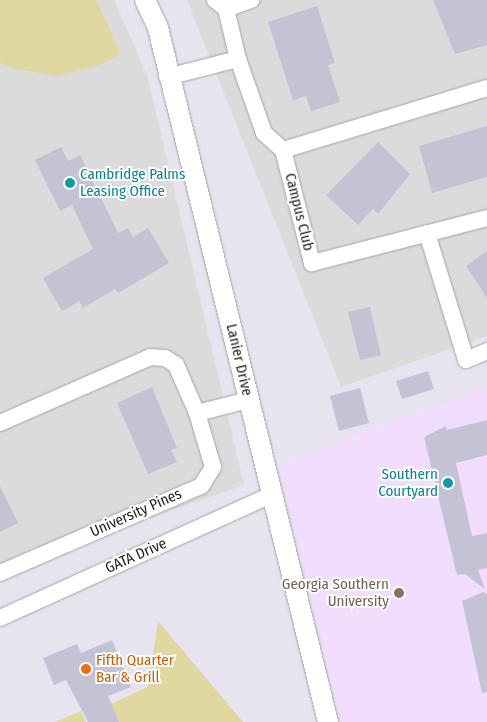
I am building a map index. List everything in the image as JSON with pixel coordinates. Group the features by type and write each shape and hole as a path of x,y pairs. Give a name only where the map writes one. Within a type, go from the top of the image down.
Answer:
{"street":[{"name":"Lanier Drive","path":"145,0 158,28 167,77 328,722"},
{"path":"250,0 221,4 264,133 283,150 487,88"},
{"path":"167,77 238,59"},
{"name":"Campus Club","path":"283,150 312,263 487,218"},
{"path":"427,233 466,360 487,351"},
{"name":"University Pines","path":"0,423 150,357 164,358 176,366 197,413 213,467 200,486 0,573"},
{"path":"197,413 248,400"},
{"name":"GATA Drive","path":"0,618 272,494"}],"shaded area":[{"path":"0,0 114,0 147,75 244,485 0,570"},
{"path":"0,0 96,0 121,54 98,66 55,76 11,68 0,62"},
{"path":"187,0 487,0 487,336 341,387"},
{"name":"Georgia Southern University","path":"487,387 487,722 341,722 279,464"},
{"path":"158,621 243,722 119,722 111,704 148,687"},
{"path":"81,711 86,722 55,722"}],"building":[{"path":"433,0 487,0 487,45 455,54"},
{"path":"317,6 335,63 328,65 340,102 311,111 306,96 293,100 268,22"},
{"path":"487,126 487,177 432,193 419,146"},
{"path":"378,142 410,174 378,214 373,209 358,225 326,195"},
{"path":"61,147 68,161 80,155 118,233 128,228 133,237 148,228 169,263 118,293 115,289 83,308 79,301 62,311 43,278 93,249 72,205 60,211 35,160"},
{"path":"487,251 487,298 466,266"},
{"path":"370,307 381,355 360,360 348,312"},
{"path":"428,371 434,389 402,399 396,381"},
{"path":"152,387 177,448 171,450 177,462 148,474 117,403"},
{"path":"360,388 369,423 339,431 330,396"},
{"name":"Southern Courtyard","path":"487,420 487,455 456,463 472,536 487,533 487,568 478,570 485,589 465,574 457,575 424,437 446,426 447,430"},
{"path":"0,486 18,523 0,532"},
{"path":"483,592 487,594 487,692 482,693 462,601"},
{"name":"Fifth Quarter Bar & Grill","path":"112,640 131,687 108,696 119,722 88,722 66,680 54,685 43,658 77,644 81,653"}],"place":[{"name":"Cambridge Palms Leasing Office","path":"70,183"},
{"name":"Southern Courtyard","path":"448,483"},
{"name":"Georgia Southern University","path":"399,593"},
{"name":"Fifth Quarter Bar & Grill","path":"86,669"}]}
